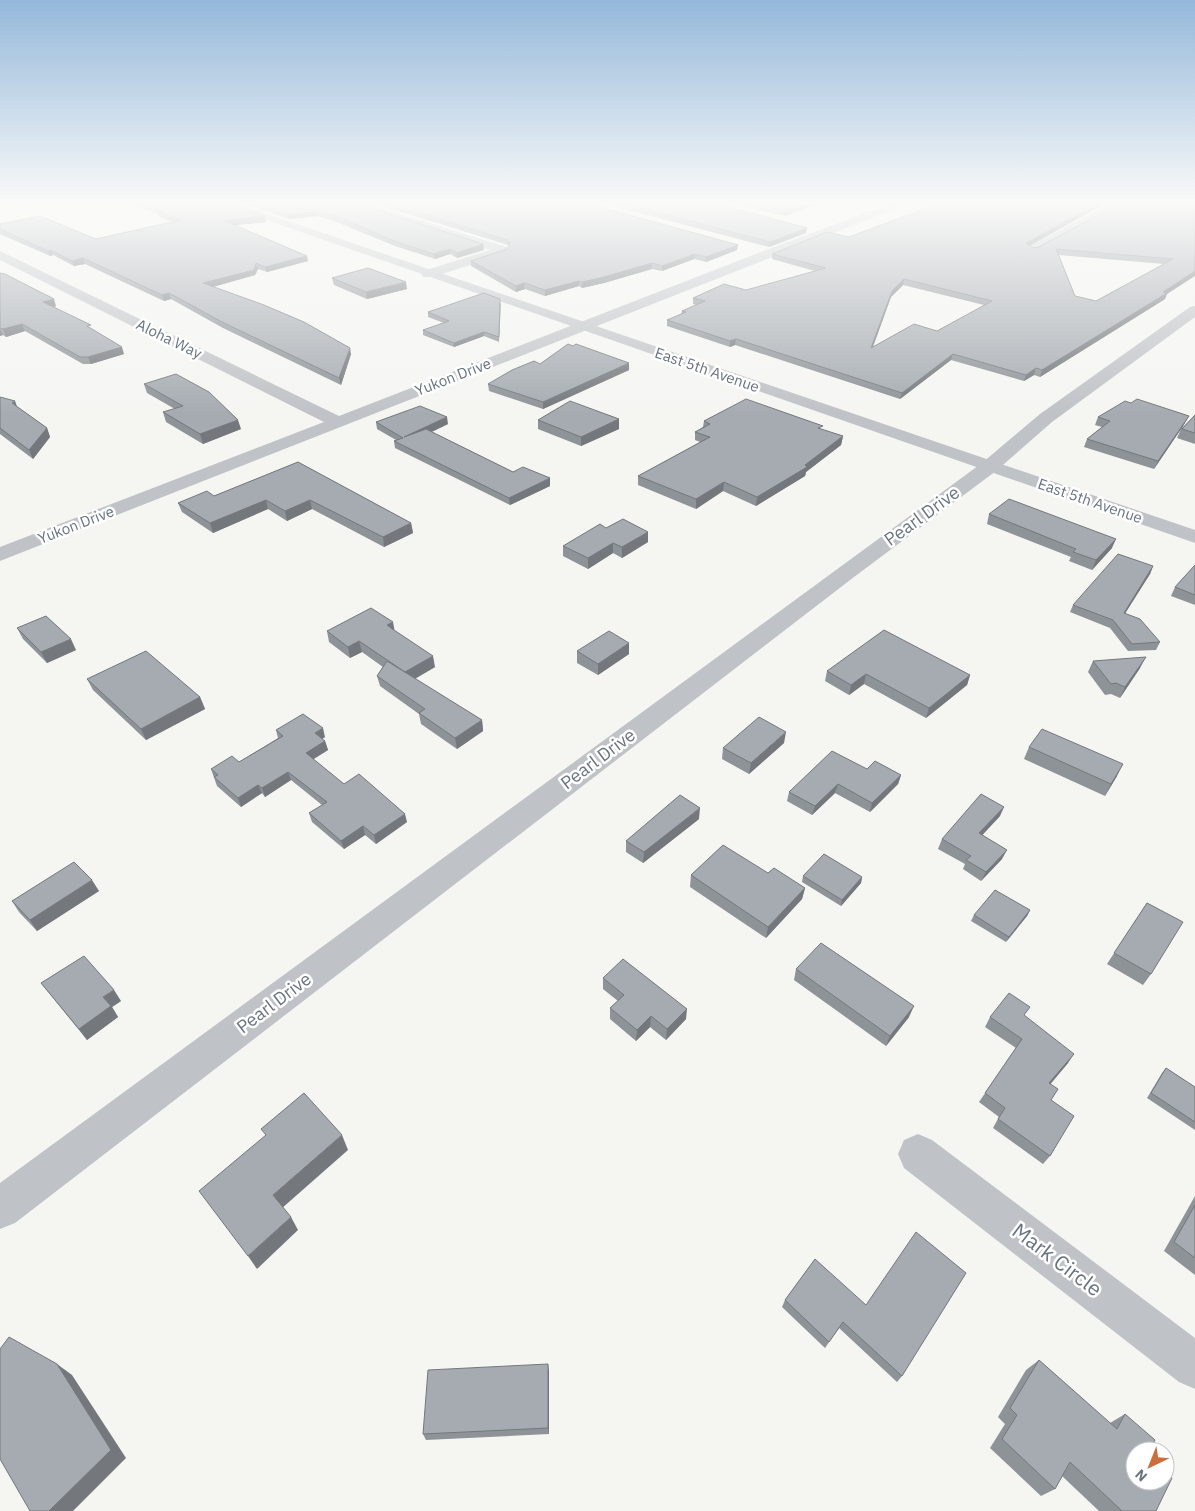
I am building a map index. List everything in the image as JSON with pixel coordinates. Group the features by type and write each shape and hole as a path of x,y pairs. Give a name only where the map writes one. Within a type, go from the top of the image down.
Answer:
{"street":[{"name":"Aloha Way","path":"35,273 338,422"},
{"name":"East 5th Avenue","path":"424,273 1195,537"},
{"path":"428,274 433,273"},
{"name":"Yukon Drive","path":"0,555 720,273"},
{"name":"Pearl Drive","path":"0,1208 500,834 846,572 989,467 1046,418 1195,310"},
{"name":"Mark Circle","path":"918,1154 1195,1366"}],"building":[{"path":"0,273 54,299 43,302 91,325 87,326 122,347 88,357 80,357 22,324 3,329 0,328"},
{"path":"114,273 244,273 203,283 304,322 350,348 339,378 222,322 169,293 162,295"},
{"path":"352,273 380,273 406,282 366,292 332,278"},
{"path":"492,273 619,273 545,290 524,283 516,286"},
{"path":"810,273 1066,273 1075,296 1096,301 1148,273 1193,273 1163,292 1167,293 1042,370 1036,368 1026,375 953,354 902,393 736,339 730,341 667,320 705,301 693,298 724,284 746,290","holes":["904,279 992,301 937,331 914,324 871,348 892,291"]},
{"path":"484,293 500,299 499,337 484,332 454,343 423,330 449,321 428,312"},
{"path":"568,344 573,346 576,344 629,363 543,402 488,384 512,370 534,361 540,364"},
{"path":"176,374 209,392 238,420 200,434 163,412 183,406 144,384"},
{"path":"0,397 15,401 12,403 47,428 29,450 0,428"},
{"path":"746,399 823,426 818,428 843,436 805,465 807,467 757,497 724,482 696,499 638,476 710,437 695,432 710,424 704,421"},
{"path":"1137,399 1189,416 1158,461 1087,439 1110,421 1098,417 1125,401 1131,403"},
{"path":"570,401 619,419 581,437 538,420"},
{"path":"420,406 447,417 404,437 426,429 513,472 523,467 550,478 509,498 394,441 403,438 376,422"},
{"path":"1195,415 1195,433 1182,429"},
{"path":"298,462 411,523 383,537 310,500 285,511 266,500 210,523 178,503 207,491 214,496"},
{"path":"1009,499 1116,539 1096,560 1073,552 1076,549 989,514"},
{"path":"623,519 648,532 622,547 613,543 588,558 563,546 600,524 606,528"},
{"path":"1118,554 1153,566 1124,613 1140,619 1160,642 1132,644 1113,620 1073,605"},
{"path":"1195,565 1195,595 1175,587"},
{"path":"371,608 393,622 387,625 433,656 405,672 359,641 348,647 327,631"},
{"path":"46,616 71,639 41,652 17,628"},
{"path":"884,630 970,675 929,708 866,674 851,685 827,671"},
{"path":"609,631 629,643 598,664 577,651"},
{"path":"146,651 200,697 141,729 87,679"},
{"path":"1146,657 1125,687 1116,683 1111,684 1093,661"},
{"path":"387,661 482,720 455,738 419,713 425,709 377,676"},
{"path":"303,714 323,728 315,733 325,741 306,753 344,784 359,774 405,814 374,835 363,826 341,841 309,813 327,802 288,772 262,788 258,785 238,798 214,777 218,775 211,769 232,756 239,762 283,736 276,730"},
{"path":"759,717 786,732 751,763 723,748"},
{"path":"1042,729 1123,764 1111,784 1029,747"},
{"path":"832,751 867,769 875,761 901,775 872,803 838,784 815,806 789,792"},
{"path":"981,794 1004,807 979,833 1007,850 986,872 966,860 971,856 942,839"},
{"path":"680,795 700,808 644,852 626,841"},
{"path":"723,845 768,873 774,868 805,888 768,927 691,875"},
{"path":"824,854 862,877 842,900 803,876"},
{"path":"74,862 92,880 30,920 12,901"},
{"path":"995,890 1030,910 1009,937 974,915"},
{"path":"1147,903 1183,922 1151,974 1114,953"},
{"path":"821,943 914,1006 890,1036 796,969"},
{"path":"84,956 114,990 103,997 111,1006 79,1029 41,983"},
{"path":"623,959 687,1009 667,1029 651,1016 637,1030 610,1008 624,995 603,978"},
{"path":"1009,993 1030,1007 1024,1015 1074,1054 1049,1083 1058,1089 1051,1100 1074,1116 1050,1156 998,1119 1005,1108 985,1093 1022,1039 990,1017"},
{"path":"1166,1068 1195,1087 1195,1122 1151,1093"},
{"path":"304,1093 342,1135 273,1195 291,1217 248,1256 199,1191 266,1135 261,1129"},
{"path":"1195,1205 1195,1258 1174,1242"},
{"path":"916,1232 966,1273 902,1376 843,1322 829,1342 785,1300 815,1259 866,1305"},
{"path":"9,1337 57,1364 111,1450 49,1511 30,1511 0,1459 0,1349"},
{"path":"1039,1360 1117,1429 1125,1414 1155,1440 1125,1441 1125,1491 1166,1491 1156,1511 1122,1511 1070,1462 1055,1489 1002,1439 1017,1415 1010,1408"},
{"path":"548,1364 548,1428 423,1434 428,1370"}]}
